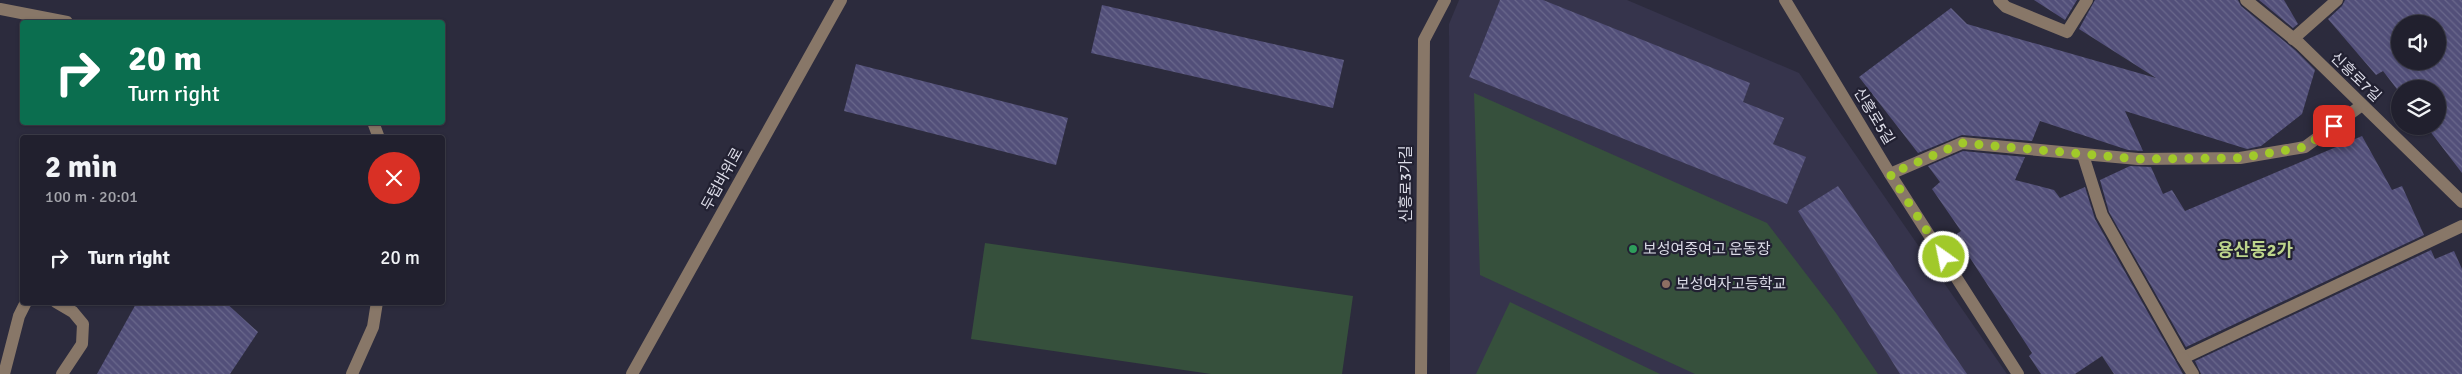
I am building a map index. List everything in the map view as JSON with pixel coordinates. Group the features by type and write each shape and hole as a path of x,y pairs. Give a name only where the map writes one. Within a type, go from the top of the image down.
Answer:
{"street":[{"name":"두텁바위로","path":"632,374 841,0"},
{"name":"신흥로3가길","path":"1421,374 1424,40 1445,0"},
{"name":"신흥로5길","path":"1785,0 1890,174 2018,374"},
{"path":"1999,0 2006,7 2067,32 2087,0"},
{"name":"신흥로7길","path":"2246,0 2293,39 2462,202"},
{"path":"2293,39 2337,0"},
{"path":"0,9 57,20"},
{"path":"1890,174 1962,143 2138,159 2240,158 2305,147 2362,105"},
{"path":"2083,155 2102,215 2193,374"},
{"path":"2183,358 2462,226"},
{"path":"4,374 19,316 24,305"},
{"path":"61,305 73,312 83,324 82,344 62,374"},
{"path":"352,374 373,328 377,305"}],"shaded area":[{"path":"1459,0 1627,0 1799,73 2007,374 1450,374 1449,24"}],"green space":[{"name":"보성여중여고 운동장","path":"1474,93 1767,223 1836,313 1878,374 1695,374 1480,275"},
{"path":"985,243 1353,296 1342,374 1211,374 971,339"},
{"path":"1510,302 1660,374 1476,374"}],"building":[{"path":"1500,0 1543,0 1750,83 1743,102 1784,118 1773,144 1806,157 1787,204 1469,77"},
{"path":"2034,0 2077,0 2065,20"},
{"path":"2095,0 2238,0 2241,6 2295,50 2315,70 2302,114 2261,146 2247,149 2125,111 2143,151 2128,150 2040,121 2032,141 1962,135 1918,153 1859,77 1951,8 1967,24 2156,78 2079,29"},
{"path":"2259,0 2284,0 2298,24 2293,28"},
{"path":"2345,0 2462,0 2462,173 2433,135 2446,135 2446,80 2391,81 2383,71 2376,75 2328,19 2342,6"},
{"path":"1102,5 1344,60 1333,108 1091,53"},
{"path":"856,64 1068,118 1056,165 844,111"},
{"path":"2362,136 2392,190 2402,186 2424,235 2186,347 2109,212 2100,180 2130,166 2151,167 2163,194 2172,190 2185,211"},
{"path":"1963,151 2025,157 2015,180 2054,190 2060,198 2085,187 2095,219 2183,374 2114,374 2102,356 2075,374 2041,374 2029,356 2032,353 1955,235 1961,231 1932,189 1940,182 1928,166"},
{"path":"1838,186 1967,374 1900,374 1798,211"},
{"path":"2431,250 2435,259 2454,251 2462,269 2462,374 2201,374 2195,361"},
{"path":"135,305 228,305 258,332 230,374 97,374"}],"place":[{"name":"보성여중여고 운동장","path":"1633,249"},
{"name":"보성여자고등학교","path":"1666,284"}],"district":[{"name":"용산동2가","path":"2255,250"}],"route":[{"path":"1944,257 1890,174 1962,143 2138,159 2240,158 2305,147 2334,126"}]}
